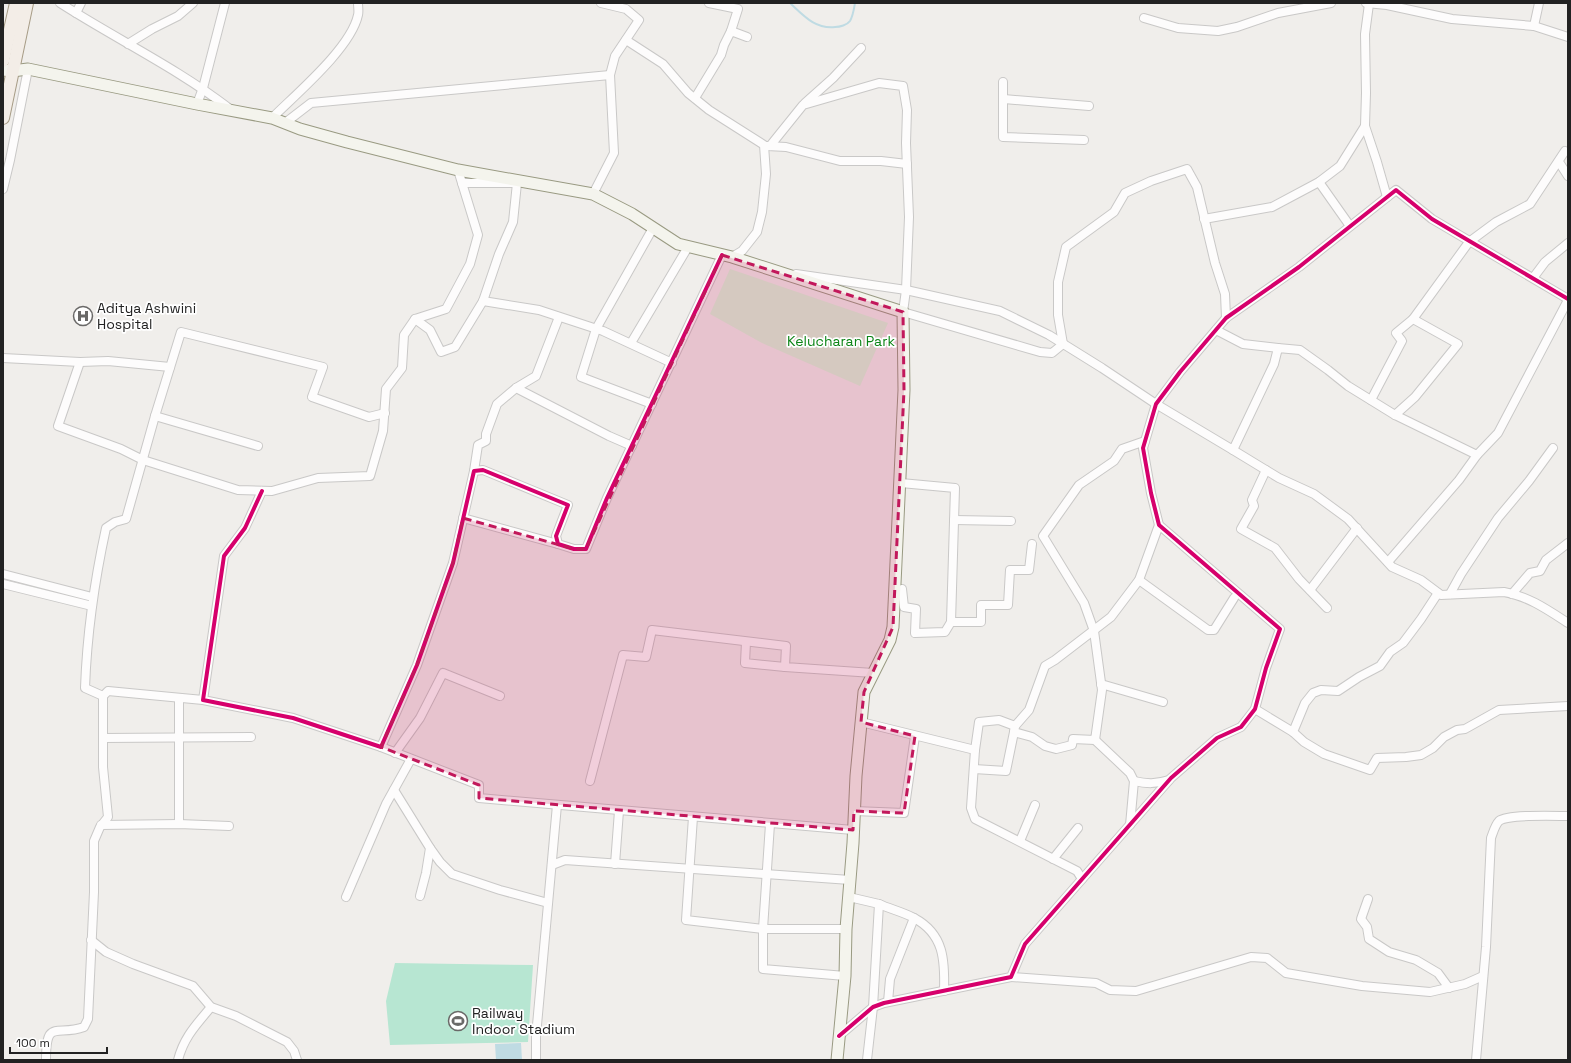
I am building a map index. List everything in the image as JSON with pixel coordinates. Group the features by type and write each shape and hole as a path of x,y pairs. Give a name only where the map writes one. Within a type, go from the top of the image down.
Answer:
{"main road":[{"path":"3,62 16,3"},
{"path":"3,118 8,70 27,3"}],"street":[{"path":"60,3 203,88 230,109"},
{"path":"76,13 81,3"},
{"path":"128,44 152,29 178,16 194,3"},
{"path":"197,104 203,88 225,3"},
{"path":"272,118 329,62 348,39 359,15 358,3"},
{"path":"593,194 614,153 610,75 616,56 639,20 629,6 601,3"},
{"path":"695,98 721,55 738,9 709,3"},
{"path":"1144,18 1178,28 1218,30 1237,27 1278,14 1331,3"},
{"path":"1387,197 1365,126 1365,34 1367,3 1387,5 1452,19 1534,26 1568,37"},
{"path":"1534,26 1539,3"},
{"path":"731,31 747,37"},
{"path":"626,40 663,64 685,90 709,110 767,146 786,147 840,161 881,161 907,164"},
{"path":"463,518 558,544 586,549 607,498 652,404 727,256 742,251 757,232 762,212 767,146 803,105 832,78 860,48"},
{"path":"3,189 28,69"},
{"path":"8,70 28,69 197,104 230,109 272,118 347,142 458,170 593,194 632,214 678,244 727,256 903,312 1040,352 1052,353 1063,344"},
{"path":"285,123 311,103 610,75"},
{"path":"1003,82 1003,137 1084,140"},
{"path":"803,105 880,83 903,86 907,110 909,217 906,290 903,312 904,390 894,627 890,640 864,692 856,776 846,929 845,976 837,1060"},
{"path":"1004,99 1089,106"},
{"path":"1204,219 1272,207 1319,182 1340,166 1365,126"},
{"path":"1371,400 1402,341 1396,333 1413,319 1469,242 1496,222 1530,204 1565,151"},
{"path":"1559,162 1568,176"},
{"path":"80,362 58,426 143,460 238,490 272,491 318,478 370,476 383,432 386,389 402,368 404,335 415,319 446,309 470,264 478,235 458,170"},
{"path":"1063,344 1058,314 1058,282 1066,247 1114,212 1125,193 1151,181 1187,170 1196,187 1215,263 1225,294 1226,318"},
{"path":"1319,182 1350,226"},
{"path":"415,319 430,330 441,352 455,346 483,301 499,254 513,222 517,183 462,183"},
{"path":"1011,977 1025,944 1169,780 1218,738 1241,727 1255,709 1266,668 1280,629 1160,525 1151,493 1143,448 1156,404 1180,372 1226,318 1299,267 1396,190 1432,219 1568,299 1498,433 1388,562"},
{"path":"652,404 580,377 596,329 653,228"},
{"path":"1533,278 1546,262 1568,243"},
{"path":"631,343 688,247"},
{"path":"771,270 906,290 1000,311 1063,344 1156,404 1266,470 1314,494 1348,519 1392,567 1421,580 1441,595 1504,592 1530,600 1568,623"},
{"path":"483,301 539,310 596,329 631,343 672,363"},
{"path":"381,747 417,665 453,563 474,471 478,445 486,441 486,434 497,404 516,388 536,376 559,317"},
{"path":"1395,415 1415,397 1458,344 1413,319"},
{"path":"1216,330 1243,344 1300,350 1348,386 1395,415 1477,456"},
{"path":"103,696 85,688 87,643 92,597 106,528 115,522 126,519 155,416 181,332 323,367 312,397 369,417 385,413"},
{"path":"1233,450 1274,364 1278,348"},
{"path":"3,358 80,362 108,361 170,367"},
{"path":"516,388 609,436 632,446"},
{"path":"155,416 258,446"},
{"path":"1095,740 1102,690 1094,631 1084,603 1043,536 1079,485 1114,461 1122,448 1145,441"},
{"path":"1450,594 1461,574 1498,518 1529,481 1553,448"},
{"path":"474,471 483,470 568,505 556,536 558,544"},
{"path":"1266,470 1252,500 1254,506 1241,529 1275,548 1327,608"},
{"path":"901,484 955,488 951,622 945,632 915,633 916,609 904,607 902,589"},
{"path":"203,700 224,556 245,528 262,491"},
{"path":"954,520 1011,521"},
{"path":"974,769 1006,771 1015,729 1029,710 1045,666 1111,617 1139,580 1160,525"},
{"path":"1310,590 1357,528"},
{"path":"951,622 981,622 981,605 1008,605 1010,570 1029,570 1032,544"},
{"path":"1512,594 1530,573 1540,571 1546,560 1568,544"},
{"path":"3,574 92,597"},
{"path":"1139,580 1208,630 1214,630 1234,598"},
{"path":"3,584 92,606"},
{"path":"1292,732 1305,703 1313,693 1321,690 1338,691 1359,677 1380,666 1390,652 1402,643 1421,619 1438,593"},
{"path":"590,781 623,655 646,657 652,630 786,646 785,667"},
{"path":"746,642 745,663 873,673"},
{"path":"395,753 420,718 443,673 500,696"},
{"path":"1101,684 1163,702"},
{"path":"46,1060 46,1042 50,1034 56,1029 77,1029 84,1027 88,1019 92,940 94,841 101,825 108,817 103,767 103,696 108,691 203,700 293,718 381,747 479,785 479,798 853,830"},
{"path":"178,698 179,824"},
{"path":"1255,709 1324,754 1370,770 1377,758 1406,757 1421,754 1433,748 1444,736 1457,730 1465,729 1499,710 1568,706"},
{"path":"1082,879 1077,871 975,819 971,808 975,750 979,722 999,720 1032,737 1045,746 1056,749 1072,745 1073,739 1095,740 1121,764 1134,781 1147,784 1157,784 1169,780"},
{"path":"861,722 975,750"},
{"path":"854,811 904,813 915,736"},
{"path":"103,738 251,737"},
{"path":"346,897 386,804 410,758"},
{"path":"1130,825 1134,781"},
{"path":"394,790 430,848 440,862 452,874 500,890 548,903"},
{"path":"536,1060 536,1036 557,805"},
{"path":"1020,841 1035,805"},
{"path":"615,864 619,811"},
{"path":"1476,1060 1483,976 1491,838 1499,821 1509,817 1568,816"},
{"path":"693,817 686,920 763,929 846,929"},
{"path":"101,825 179,824 229,826"},
{"path":"770,824 768,874 763,929 764,969 845,976"},
{"path":"1053,858 1078,828"},
{"path":"420,896 430,848"},
{"path":"552,865 565,860 850,880"},
{"path":"849,897 879,904 914,918 935,934 944,956 944,990"},
{"path":"1368,898 1362,919 1367,926 1369,939 1389,952 1416,960 1438,972 1449,988"},
{"path":"867,1060 873,1007 879,904"},
{"path":"888,1002 890,979 914,918"},
{"path":"92,940 106,952 133,964 193,986 211,1007 236,1016 287,1042 294,1050 297,1060"},
{"path":"839,1036 873,1007 888,1002 1011,977 1096,983 1110,990 1136,991 1251,957 1267,958 1286,973 1362,986 1430,992 1465,984 1483,976"},
{"path":"178,1060 182,1046 189,1034 211,1007"}],"highlighted area":[{"path":"722,255 903,312 904,390 893,627 864,692 861,722 915,736 904,813 854,811 853,830 479,798 479,785 381,747 417,665 453,563 463,518 574,549 586,549"}],"green space":[{"name":"Kelucharan Park","path":"730,269 888,323 860,386 762,343 710,314"},
{"name":"Railway Indoor Stadium","path":"395,963 533,965 528,1042 390,1045 386,1001"}],"water":[{"path":"521,1043 522,1060 496,1060 495,1044"}],"waterway":[{"path":"790,3 810,21 828,27 837,27 845,25 849,22 853,15 855,3"}],"cycle path":[{"path":"839,1036 873,1007 884,1003 1011,977 1025,944 1171,778 1217,738 1241,727 1255,709 1266,668 1280,629 1159,525 1151,493 1143,448 1156,404 1180,372 1226,318 1299,267 1396,190 1432,219 1568,299"},
{"path":"262,491 245,528 224,556 203,700 293,718 381,747 417,665 453,563 474,471 483,470 568,505 556,536 558,544 574,549 586,549 607,498 722,255"}],"place":[{"name":"Aditya Ashwini Hospital","path":"83,316"},
{"name":"Railway Indoor Stadium","path":"458,1021"}]}
